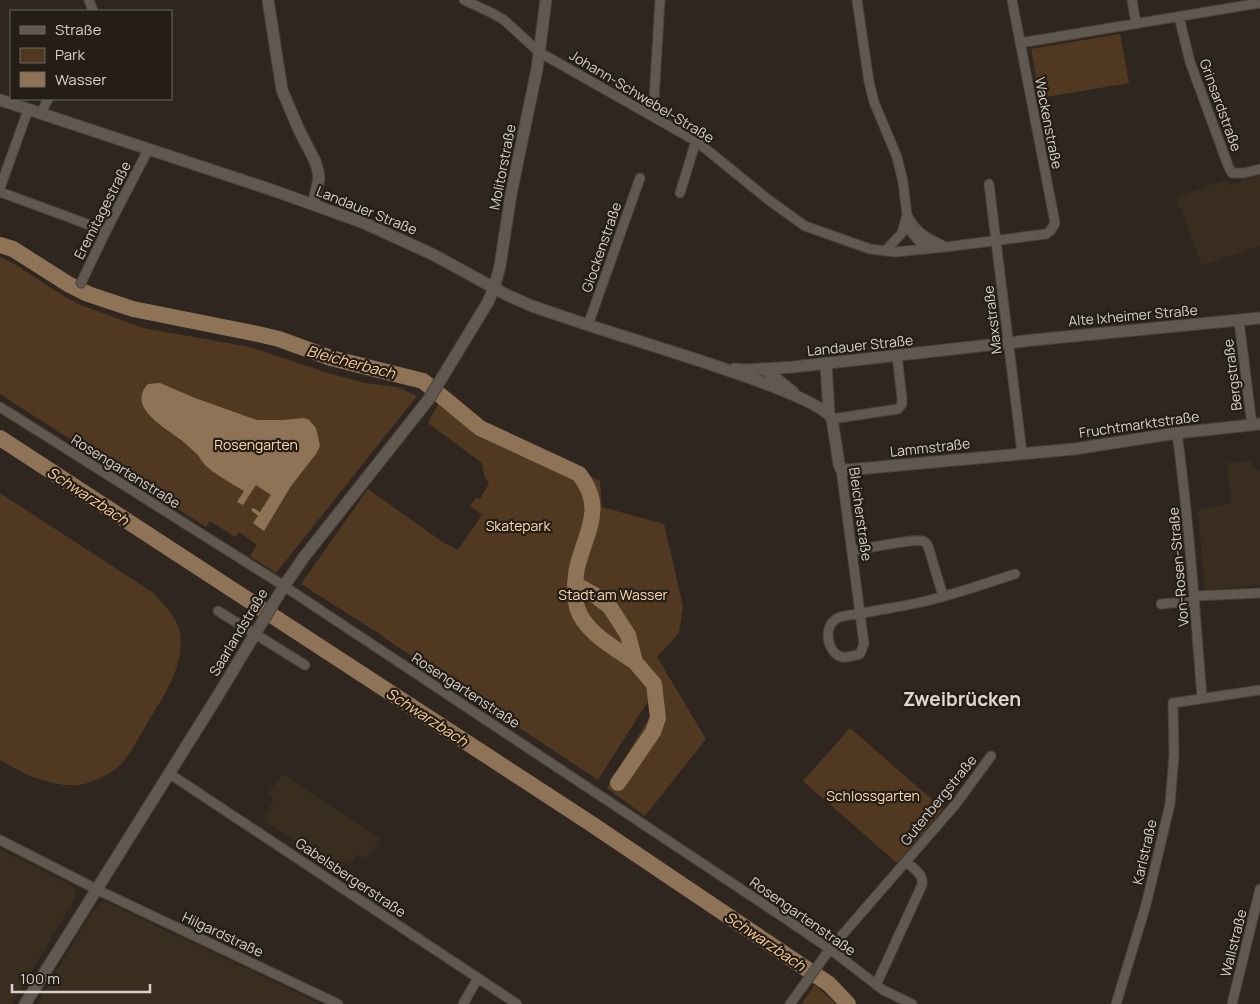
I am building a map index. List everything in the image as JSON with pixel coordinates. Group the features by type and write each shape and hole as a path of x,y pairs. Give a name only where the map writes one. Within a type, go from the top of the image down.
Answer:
{"main road":[{"path":"268,0 282,90 318,171 319,179 313,204"},
{"name":"Molitorstraße","path":"494,288 500,266 539,52 546,0"},
{"name":"Landauer Straße","path":"0,100 313,204 364,223 401,239 532,306 715,366 805,400 831,417"},
{"name":"Saarlandstraße","path":"25,1004 170,774 275,599 304,557 432,394 488,302 494,288"},
{"name":"Alte Ixheimer Straße","path":"1009,343 1260,318"},
{"name":"Landauer Straße","path":"715,366 746,370 764,369 1009,343"},
{"name":"Bleicherstraße","path":"826,363 831,417 841,469"},
{"path":"764,369 805,400"},
{"name":"Fruchtmarktstraße","path":"1022,453 1256,425"},
{"name":"Lammstraße","path":"841,469 850,470 1022,453"}],"street":[{"name":"Johann-Schwebel-Straße","path":"464,0 504,20 539,52 696,141 770,201 805,226 857,245 885,251 928,249 1033,236"},
{"path":"653,116 660,0"},
{"path":"857,0 871,92 897,157 903,182 906,219 917,240 928,249"},
{"name":"Wackenstraße","path":"1012,0 1054,223 1051,230 1046,234 1033,236"},
{"path":"1132,0 1136,24"},
{"path":"1020,43 1257,2"},
{"name":"Grinsardstraße","path":"1179,17 1190,62 1229,168 1232,173 1237,174 1260,169"},
{"path":"40,113 47,100"},
{"path":"28,110 0,190 106,231"},
{"path":"680,192 696,141"},
{"name":"Eremitagestraße","path":"81,283 148,150"},
{"name":"Glockenstraße","path":"588,324 640,178"},
{"name":"Maxstraße","path":"989,184 1022,453"},
{"path":"906,219 919,232 946,247"},
{"path":"885,251 898,238 906,219"},
{"name":"Bergstraße","path":"1239,321 1256,425"},
{"path":"831,417 898,409 902,404 902,399 897,356"},
{"name":"Rosengartenstraße","path":"0,407 284,586 830,949 876,985 912,1004"},
{"name":"Von-Rosen-Straße","path":"1176,434 1185,493 1202,698"},
{"name":"Bleicherstraße","path":"841,469 852,551 860,613 864,644 860,654 849,657 835,654 829,644 830,627 837,618 860,613"},
{"path":"852,551 921,540 926,542 943,596"},
{"path":"860,613 943,596 1015,574"},
{"path":"1161,604 1195,598 1259,592"},
{"path":"218,612 256,631 305,665"},
{"path":"1202,698 1260,690"},
{"name":"Karlstraße","path":"1116,1004 1136,941 1170,804 1174,755 1173,703 1202,698"},
{"name":"Gutenbergstraße","path":"790,1004 830,949 955,805 991,756"},
{"name":"Gabelsbergerstraße","path":"170,774 517,1004"},
{"name":"Hilgardstraße","path":"0,840 96,889 338,1004"},
{"name":"Gutenbergstraße","path":"876,985 922,885 923,880 920,874 906,862"},
{"name":"Wallstraße","path":"1232,1004 1260,889"},
{"path":"463,1004 478,978"}],"shaded area":[{"path":"1260,175 1260,246 1202,265 1176,197 1227,179 1229,185"},
{"path":"1252,460 1253,468 1260,471 1260,585 1205,590 1198,510 1231,503 1227,463"},
{"path":"282,774 380,838 366,860 357,854 350,864 345,862 340,870 262,820 274,800 267,795"},
{"path":"0,849 74,887 76,897 12,1004 0,1004"},
{"path":"104,901 321,1004 38,1004 83,926 99,904"}],"green space":[{"path":"1120,34 1129,83 1040,98 1031,49"},
{"name":"Rosengarten","path":"0,257 78,304 143,328 250,347 328,373 365,383 397,387 417,396 276,573 250,556 257,545 239,532 235,537 210,521 206,527 0,394"},
{"path":"445,392 473,418 496,432 600,481 602,507 664,524 683,606 679,633 657,657 706,739 645,816 607,788 652,713 650,698 598,780 383,636 301,584 368,489 444,543 458,550 482,515 470,506 476,498 480,499 489,483 484,476 482,463 428,423"},
{"path":"0,493 152,592 169,611 179,627 181,646 176,670 165,694 133,747 124,761 111,772 84,784 68,785 47,782 28,775 0,760"},
{"name":"Schlossgarten","path":"850,728 943,809 897,863 803,781"},
{"path":"815,985 836,1004 801,1004"}],"water":[{"path":"160,383 195,398 257,420 304,418 309,420 316,428 320,446 316,454 291,486 264,531 253,523 258,516 251,510 253,508 260,512 271,495 256,485 243,505 237,502 244,491 209,469 195,452 161,426 146,411 142,402 142,393 148,384"}],"waterway":[{"name":"Bleicherbach","path":"0,245 13,249 68,284 88,294 133,309 279,339 331,358 423,381 480,428 579,474 587,486 591,497 592,519 577,566 575,584 596,596 610,607 628,635 635,662 654,684 658,718 653,732 618,783"},
{"name":"Schwarzbach","path":"0,438 590,823 829,984 848,1004"},
{"name":"Bleicherbach","path":"575,584 577,607 580,616 586,624 601,639 635,662"}],"district":[{"name":"Zweibrücken","path":"962,699"}],"park label":[{"name":"Skatepark","path":"518,525"},
{"name":"Stadt am Wasser","path":"613,594"}]}
